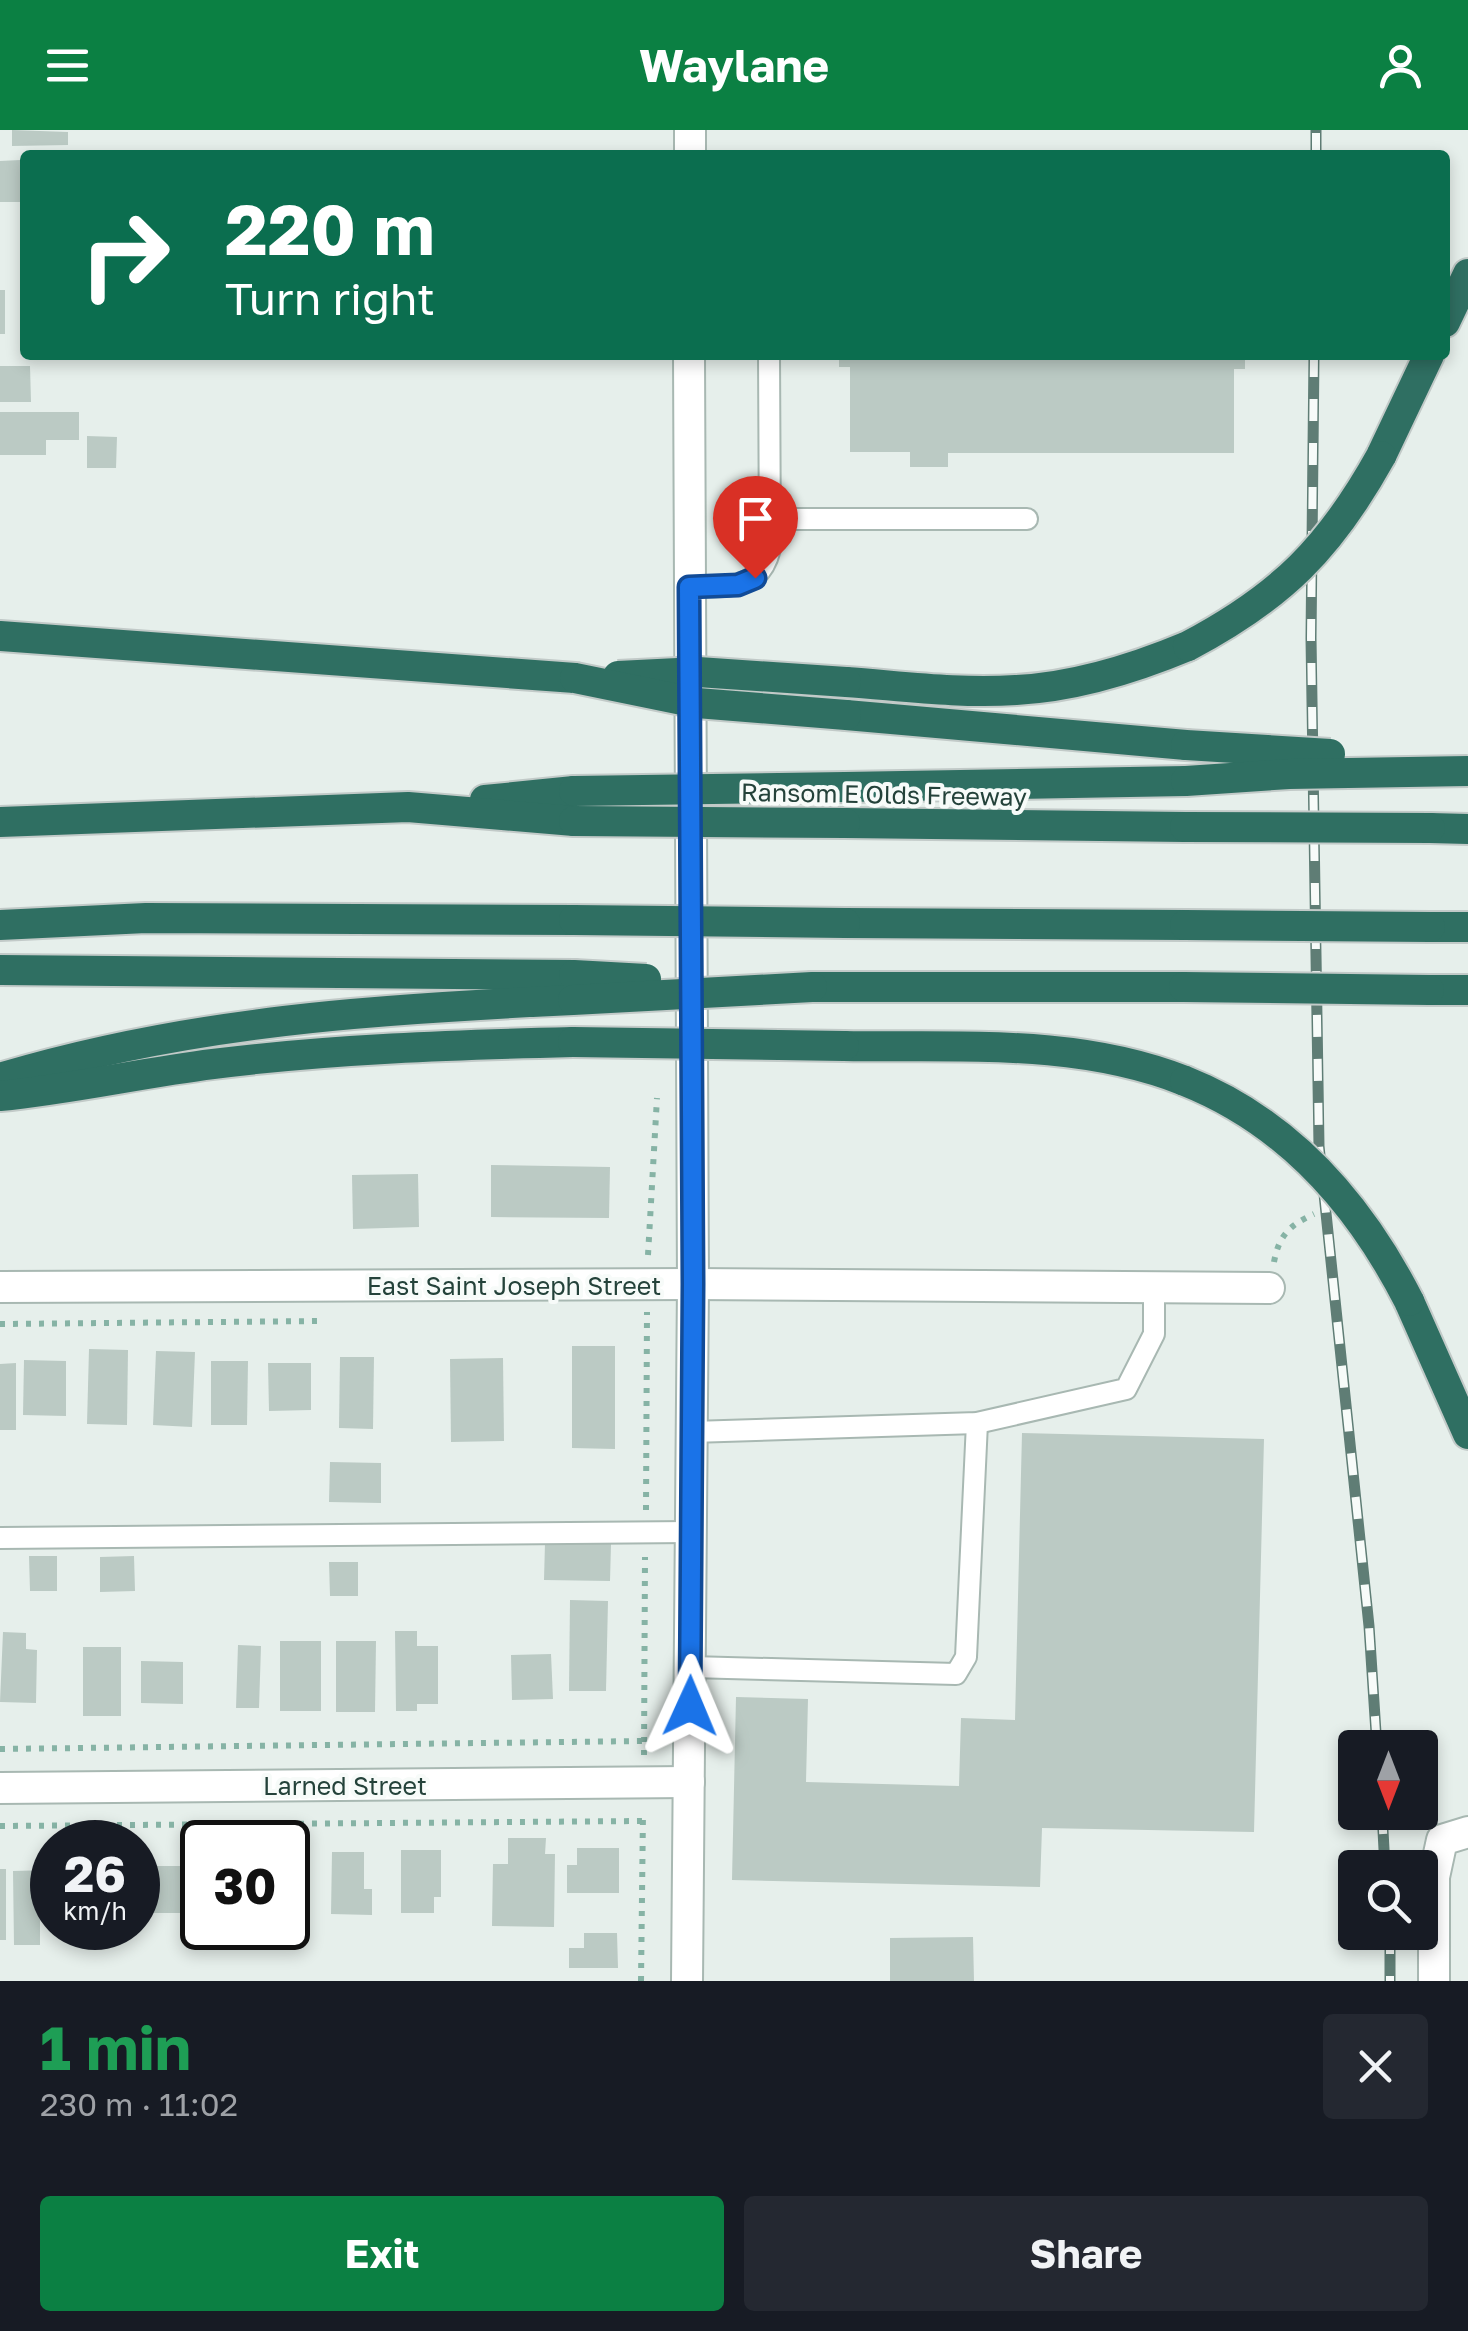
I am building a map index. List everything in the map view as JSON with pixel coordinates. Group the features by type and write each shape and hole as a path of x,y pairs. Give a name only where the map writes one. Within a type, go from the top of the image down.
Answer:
{"highway":[{"path":"1450,312 1468,274"},
{"path":"0,636 575,678 698,672 988,691 1090,680 1138,667 1188,646 1254,608 1307,563 1346,517 1428,360"},
{"path":"575,678 696,703 1186,746 1468,760"},
{"path":"574,806 845,787 1468,771"},
{"name":"Ransom E Olds Freeway","path":"0,822 574,806 845,824 1468,829"},
{"path":"0,924 146,918 1468,927"},
{"path":"0,970 574,988 1468,990"},
{"path":"0,1078 116,1049 321,1014 574,988"},
{"path":"0,1096 56,1091 214,1064 349,1051 573,1042 1033,1048 1133,1062 1186,1081 1233,1104 1314,1164 1368,1229 1409,1301 1468,1434"}],"street":[{"path":"686,1981 693,1284 690,360"},
{"name":"East Saint Joseph Street","path":"0,1287 693,1284 1269,1288"},
{"name":"Larned Street","path":"0,1788 690,1782"},
{"path":"1434,1981 1434,1877 1455,1836"}],"lane":[{"path":"689,587 738,585 755,578 765,567 770,549 769,360"},
{"path":"770,520 1027,519"},
{"path":"692,1432 977,1423 1126,1388 1154,1334 1154,1287"},
{"path":"691,1668 956,1674 966,1656 977,1423"},
{"path":"0,1538 691,1532"}],"path":[{"path":"641,1981 648,1284 657,1094"},
{"path":"1269,1288 1277,1244 1291,1224 1325,1209"},
{"path":"0,1749 644,1742"},
{"path":"0,1826 643,1821"}],"building":[{"path":"12,130 68,132 68,145 12,146"},
{"path":"20,160 20,202 0,202 0,161"},
{"path":"0,290 5,290 5,334 0,334"},
{"path":"839,360 1245,360 1245,369 1234,369 1234,453 948,453 948,467 910,467 910,452 850,452 850,367 839,367"},
{"path":"0,366 30,366 31,402 0,402"},
{"path":"0,412 79,412 79,440 46,440 46,455 0,455"},
{"path":"87,436 117,437 116,468 87,468"},
{"path":"491,1165 610,1167 609,1218 491,1217"},
{"path":"418,1174 419,1227 353,1229 352,1175"},
{"path":"572,1346 615,1346 615,1449 572,1448"},
{"path":"89,1349 128,1350 127,1425 87,1424"},
{"path":"156,1351 195,1352 192,1427 153,1425"},
{"path":"340,1357 374,1357 373,1429 339,1428"},
{"path":"503,1358 504,1441 451,1442 450,1359"},
{"path":"24,1360 66,1361 66,1416 23,1415"},
{"path":"211,1361 248,1361 247,1425 211,1425"},
{"path":"16,1363 16,1430 0,1430 0,1364"},
{"path":"268,1363 311,1363 311,1410 269,1411"},
{"path":"1022,1433 1264,1439 1254,1832 1042,1828 1040,1887 732,1880 736,1697 808,1699 806,1782 959,1786 961,1718 1015,1720"},
{"path":"330,1462 381,1463 381,1503 329,1502"},
{"path":"545,1543 611,1544 610,1581 544,1580"},
{"path":"29,1556 57,1556 57,1591 30,1591"},
{"path":"134,1556 135,1591 100,1592 100,1557"},
{"path":"329,1562 358,1562 358,1596 330,1596"},
{"path":"570,1600 608,1601 606,1691 569,1691"},
{"path":"395,1631 417,1631 417,1646 438,1646 438,1704 417,1704 417,1711 396,1711"},
{"path":"3,1632 26,1633 26,1649 37,1650 36,1703 0,1702"},
{"path":"280,1641 321,1641 321,1711 280,1711"},
{"path":"336,1641 376,1641 375,1712 336,1712"},
{"path":"238,1645 261,1646 259,1708 236,1708"},
{"path":"83,1647 121,1647 121,1716 83,1716"},
{"path":"551,1654 553,1699 512,1700 511,1655"},
{"path":"141,1661 183,1662 183,1704 141,1703"},
{"path":"508,1838 546,1838 545,1854 555,1854 554,1927 492,1926 493,1864 508,1864"},
{"path":"577,1848 619,1848 619,1893 567,1893 567,1865 577,1865"},
{"path":"401,1850 441,1850 441,1897 434,1897 434,1913 401,1913"},
{"path":"332,1852 364,1852 364,1889 372,1889 372,1915 331,1914"},
{"path":"160,1866 180,1866 180,1913 160,1913"},
{"path":"0,1869 6,1869 6,1940 0,1940"},
{"path":"13,1871 30,1871 30,1945 14,1945"},
{"path":"584,1933 617,1933 618,1968 569,1968 569,1948 584,1948"},
{"path":"973,1937 974,1981 890,1981 890,1938"}],"railway":[{"path":"1316,130 1316,150"},
{"path":"1314,360 1311,638 1319,1146 1369,1626 1376,1730"},
{"path":"1383,1830 1384,1850"},
{"path":"1390,1950 1390,1981"}],"route":[{"path":"690,1706 693,1284 689,587 738,585 755,578"}]}
